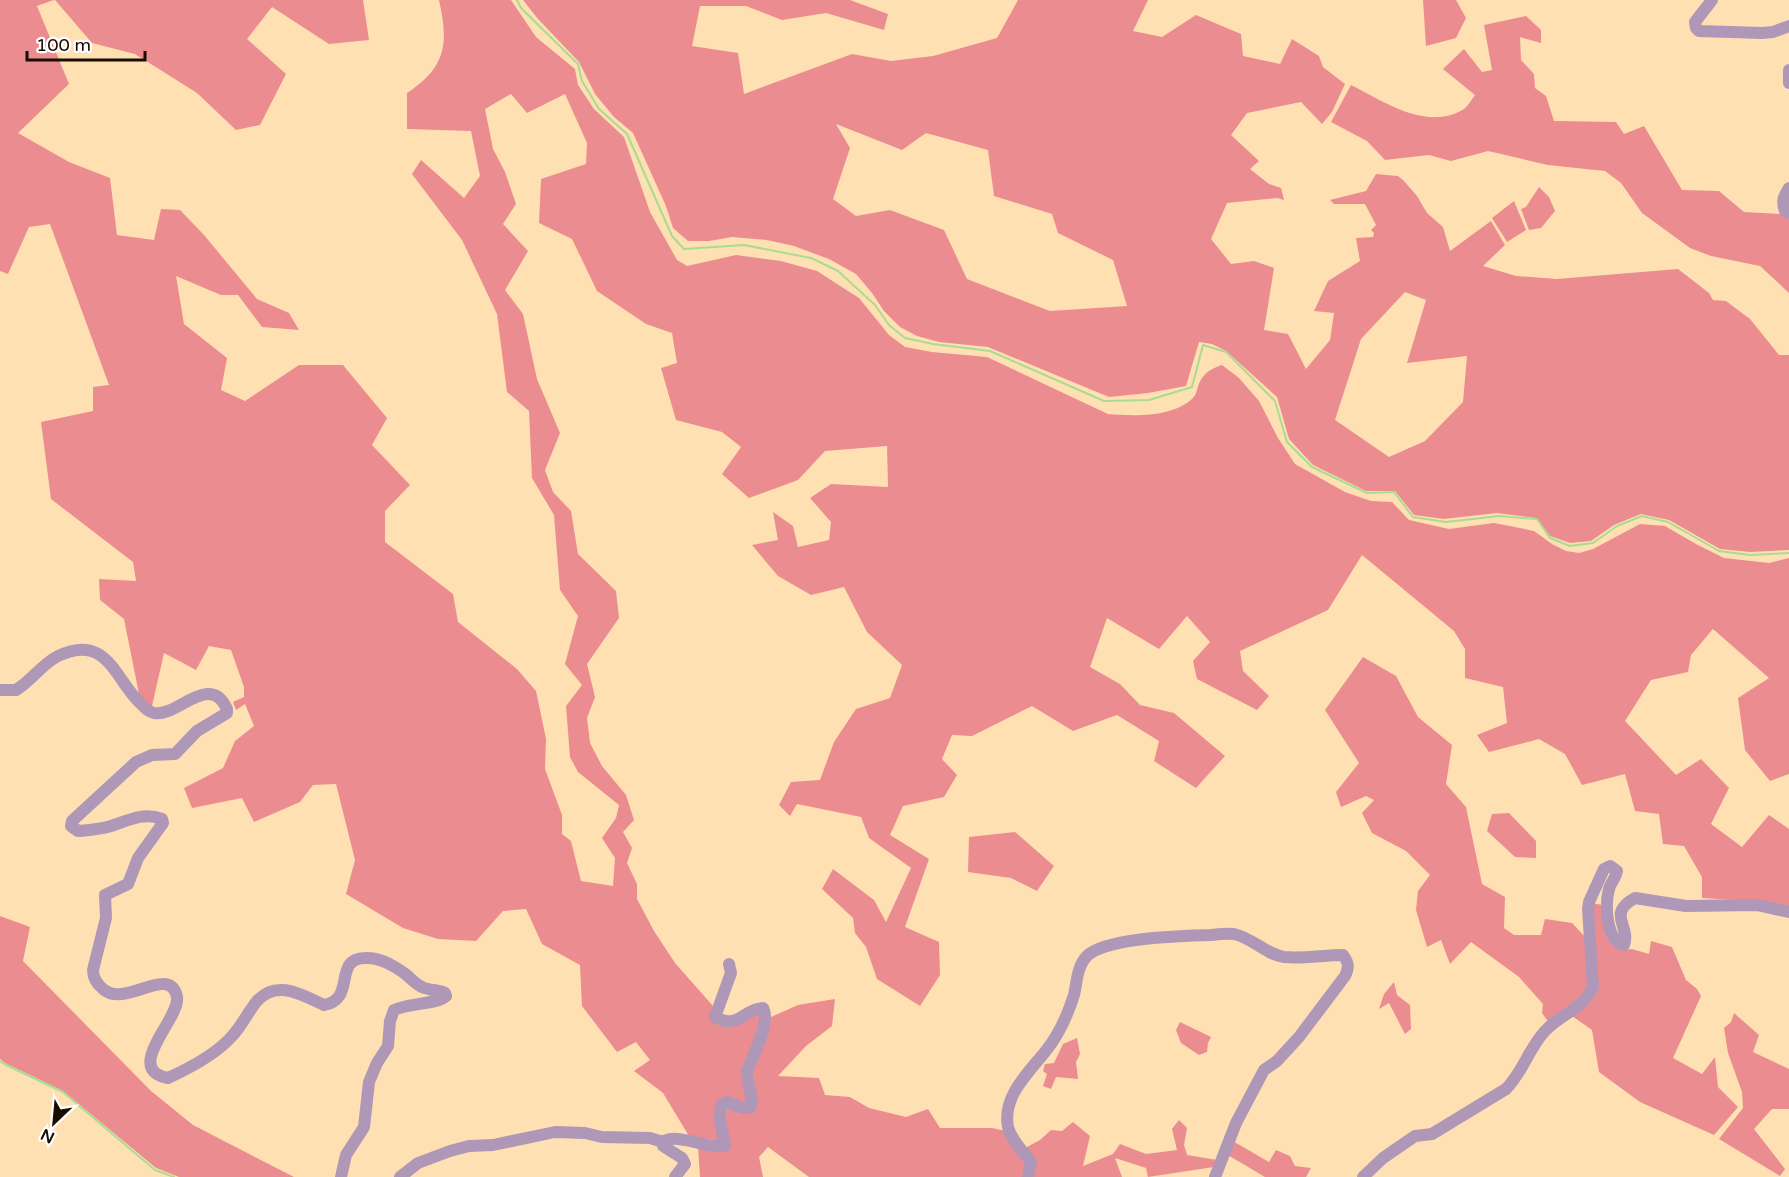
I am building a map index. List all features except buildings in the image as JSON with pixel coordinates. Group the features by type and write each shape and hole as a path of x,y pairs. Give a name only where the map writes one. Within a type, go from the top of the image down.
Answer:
{"street":[{"path":"1712,0 1695,22 1699,31 1762,33 1789,26"},
{"path":"1789,70 1789,83"},
{"path":"1789,188 1782,204 1785,211 1789,213"},
{"path":"0,690 15,690 23,686 57,657 71,651 90,651 105,657 114,666 128,690 147,710 164,713 198,696 209,695 218,697 227,709 223,717 197,731 175,754 152,755 136,762 72,820 71,826 78,831 111,826 138,816 153,816 162,819 163,823 138,858 128,884 105,895 106,918 93,970 93,976 99,985 107,993 115,996 128,994 155,984 166,984 173,989 177,1003 150,1058 156,1074 168,1078 206,1057 233,1035 258,1000 275,990 284,989 324,1005 331,1004 338,999 342,991 346,968 350,962 357,959 379,959 404,973 420,987 445,993 447,996 440,1002 420,1003 394,1010 390,1021 388,1046 369,1082 364,1127 346,1155 341,1177"},
{"path":"1363,1177 1383,1158 1415,1136 1432,1134 1506,1089 1514,1082 1544,1032 1560,1017 1581,1005 1587,998 1593,987 1589,902 1604,869 1610,866 1617,871 1609,887 1607,917 1613,937 1624,945 1626,940 1620,913 1627,902 1635,898 1686,906 1756,905 1789,912"},
{"path":"1028,1177 1031,1162 1008,1128 1010,1102 1015,1091 1047,1049 1065,1018 1082,962 1088,955 1098,949 1164,936 1232,934 1244,937 1272,955 1343,956 1347,960 1349,969 1345,976 1299,1037 1277,1061 1264,1070 1236,1123 1215,1177"},
{"path":"400,1177 418,1163 450,1151 555,1132 585,1133 602,1137 650,1138 663,1142 674,1138 725,1146 720,1120 721,1105 726,1102 750,1108 752,1101 747,1071 765,1023 766,1013 763,1008 758,1008 730,1022 715,1017 731,973 729,964"},
{"path":"663,1142 663,1146 682,1158 685,1164 675,1177"}],"shaded area":[{"path":"0,0 54,0 37,6 69,84 18,133 69,162 110,178 117,235 154,240 161,209 180,210 257,299 289,313 299,330 262,327 238,295 221,295 176,276 184,324 227,358 221,390 245,401 299,365 343,365 387,418 372,445 410,485 385,511 385,542 453,594 458,622 517,669 536,691 546,739 545,769 562,815 562,834 571,841 581,881 613,886 615,858 602,838 616,818 619,805 578,772 570,757 566,706 582,685 565,664 578,616 560,590 554,515 532,478 529,411 507,392 497,314 462,240 412,174 421,160 464,198 480,176 471,131 407,129 407,93 430,74 437,64 444,42 439,0 511,0 536,37 575,69 578,85 594,109 624,137 650,212 677,260 687,266 736,255 781,261 817,271 859,298 889,335 905,347 987,357 1108,414 1141,415 1175,409 1193,398 1207,372 1222,365 1239,378 1259,401 1278,438 1295,464 1345,492 1371,501 1392,502 1409,520 1449,529 1494,523 1515,527 1534,531 1566,551 1579,553 1593,549 1640,524 1665,526 1724,558 1769,563 1789,558 1789,774 1770,781 1745,750 1738,698 1769,678 1713,629 1691,655 1688,672 1651,680 1625,721 1676,775 1701,759 1729,788 1711,824 1742,847 1769,815 1789,829 1789,907 1753,901 1702,898 1702,877 1684,846 1663,844 1659,814 1635,811 1625,774 1582,785 1565,754 1539,739 1489,752 1477,735 1507,723 1503,687 1465,678 1465,649 1454,631 1362,555 1328,610 1240,651 1243,671 1269,696 1257,710 1197,679 1193,661 1210,642 1187,616 1159,649 1107,618 1090,667 1120,684 1140,705 1174,713 1225,756 1196,788 1154,761 1159,741 1117,715 1073,731 1032,706 972,736 952,735 942,759 957,775 944,797 903,806 890,835 929,859 905,927 939,942 940,975 920,1006 877,979 866,947 855,933 853,918 822,889 833,869 874,900 886,922 911,868 869,838 861,817 797,804 790,816 779,805 791,782 820,780 834,742 856,709 890,698 902,665 867,632 844,587 811,595 778,576 752,545 778,540 773,512 793,526 798,547 829,540 831,522 810,498 831,484 888,487 887,446 825,451 798,480 749,498 722,474 741,447 722,432 676,420 661,368 677,363 672,333 646,324 597,291 572,239 539,223 541,179 586,164 587,143 565,94 527,113 511,94 485,109 493,149 505,172 516,204 503,224 528,251 505,290 523,314 537,379 560,433 545,470 553,492 571,511 578,554 616,591 619,618 587,664 595,697 587,718 590,743 602,766 626,795 634,820 623,832 632,848 627,863 637,884 637,899 654,931 675,963 713,1006 712,1018 762,1013 747,1104 723,1097 720,1140 689,1136 663,1093 634,1071 650,1060 636,1042 617,1052 582,1006 580,965 542,944 526,909 503,911 476,941 438,939 403,928 346,894 355,860 336,784 313,785 300,802 254,822 242,798 192,808 184,788 223,768 235,741 254,726 245,704 236,710 233,702 244,697 244,687 231,650 209,646 196,670 164,653 152,706 140,699 124,619 100,600 99,579 136,581 133,562 51,499 41,422 93,411 93,387 109,385 50,224 29,227 8,274 0,271"},
{"path":"55,0 363,0 369,40 329,44 272,7 247,39 286,74 260,125 236,130 197,93 135,54 92,43"},
{"path":"523,0 850,0 888,14 884,30 826,13 782,20 746,6 700,6 692,46 738,53 744,94 852,54 891,61 933,56 997,38 1018,0 1148,0 1133,31 1162,37 1196,15 1241,34 1243,56 1280,64 1292,39 1319,56 1323,67 1345,84 1332,112 1322,124 1301,102 1247,113 1231,135 1259,161 1250,169 1269,184 1281,188 1284,200 1277,198 1227,203 1211,239 1231,264 1254,261 1274,268 1264,330 1288,334 1306,369 1330,340 1334,313 1314,311 1328,281 1360,261 1356,238 1373,237 1374,233 1371,230 1376,225 1365,204 1334,204 1330,200 1366,191 1376,174 1398,176 1404,181 1417,196 1427,213 1443,227 1450,251 1491,221 1505,245 1483,266 1516,276 1557,279 1678,269 1709,293 1713,300 1726,301 1750,319 1779,355 1789,355 1789,550 1750,552 1720,549 1669,520 1641,514 1614,525 1591,541 1570,543 1550,536 1536,518 1497,513 1444,519 1414,515 1395,491 1366,491 1313,465 1289,439 1277,397 1226,351 1212,344 1199,342 1186,386 1109,397 988,347 939,342 917,336 900,327 884,311 856,274 829,259 794,246 767,240 732,237 709,241 688,241 673,228 666,206 633,133 614,117 595,94 579,62","holes":["836,124 902,150 926,133 988,150 994,196 1052,214 1058,233 1113,260 1127,306 1050,311 967,279 944,230 890,210 856,216 833,199 850,148","1405,292 1426,300 1407,363 1467,356 1463,402 1425,441 1389,457 1335,420 1361,339"]},
{"path":"1423,0 1456,0 1466,18 1456,38 1426,46"},
{"path":"1526,16 1541,30 1541,43 1520,37 1521,60 1534,74 1535,88 1546,96 1554,121 1616,122 1624,134 1644,126 1682,190 1719,191 1744,212 1780,214 1789,217 1789,293 1760,266 1711,256 1690,248 1642,213 1621,183 1605,171 1548,165 1488,151 1451,161 1429,155 1385,160 1367,141 1331,122 1351,85 1391,106 1420,116 1450,115 1464,109 1475,95 1443,69 1464,49 1482,72 1492,70 1484,25"},
{"path":"1539,187 1549,197 1555,211 1541,228 1529,230 1521,209 1526,207"},
{"path":"1514,201 1526,230 1507,242 1492,218"},
{"path":"1363,657 1396,676 1418,717 1452,745 1446,784 1466,807 1482,884 1505,897 1504,928 1514,935 1541,935 1545,919 1572,923 1588,940 1589,978 1585,996 1549,1023 1542,1013 1543,1004 1519,977 1471,942 1450,964 1441,940 1427,947 1416,910 1418,891 1430,875 1406,851 1372,833 1362,813 1374,800 1366,796 1341,807 1336,792 1359,763 1325,710"},
{"path":"1509,813 1536,841 1536,858 1515,857 1487,831 1492,814"},
{"path":"1015,832 1054,866 1037,891 1011,878 968,872 969,837"},
{"path":"1591,903 1603,905 1603,918 1612,945 1623,950 1632,949 1649,954 1651,941 1672,947 1686,980 1697,989 1701,996 1673,1058 1702,1074 1715,1057 1718,1087 1738,1107 1714,1135 1640,1102 1599,1072 1592,1030 1572,1016 1589,1000"},
{"path":"0,916 30,927 23,961 151,1091 193,1125 294,1177 179,1177 156,1168 63,1091 0,1059"},
{"path":"1394,982 1397,995 1410,1005 1411,1029 1405,1034 1389,1003 1379,1009 1384,994"},
{"path":"835,999 832,1026 806,1046 778,1076 819,1078 825,1095 850,1097 869,1108 906,1117 928,1109 940,1128 992,1128 1006,1131 1028,1163 1024,1177 809,1177 768,1147 759,1157 763,1177 700,1177 698,1147 715,1151 725,1133 727,1105 751,1110 750,1071 771,1017 798,1005"},
{"path":"1734,1013 1759,1035 1753,1052 1789,1069 1789,1109 1772,1109 1754,1129 1785,1169 1780,1176 1719,1139 1743,1108 1742,1092 1728,1053 1724,1028 1731,1022"},
{"path":"1180,1022 1211,1037 1207,1052 1199,1055 1181,1043 1176,1030"},
{"path":"1077,1038 1080,1054 1076,1062 1078,1079 1056,1077 1051,1089 1043,1086 1047,1074 1043,1071 1045,1064 1054,1063 1063,1044"},
{"path":"1179,1120 1187,1128 1184,1145 1187,1155 1217,1160 1214,1167 1148,1177 1146,1168 1115,1158 1122,1177 1030,1177 1025,1148 1040,1140 1051,1130 1062,1131 1073,1122 1090,1136 1083,1166 1113,1154 1120,1144 1146,1154 1177,1150 1172,1129"},
{"path":"1231,1140 1269,1162 1276,1150 1290,1156 1295,1166 1311,1168 1306,1177 1265,1177 1226,1154"}],"waterway":[{"path":"517,0 521,8 578,64 582,81 599,109 627,134 672,236 684,249 744,245 811,258 838,271 875,305 889,325 905,338 990,351 1104,401 1149,400 1192,387 1203,345 1226,352 1275,401 1287,442 1312,467 1367,493 1394,492 1413,517 1446,522 1499,516 1537,519 1550,538 1570,546 1593,543 1617,526 1642,516 1668,522 1719,551 1750,555 1789,553"},
{"path":"0,1061 63,1092 155,1170 174,1177"}]}
